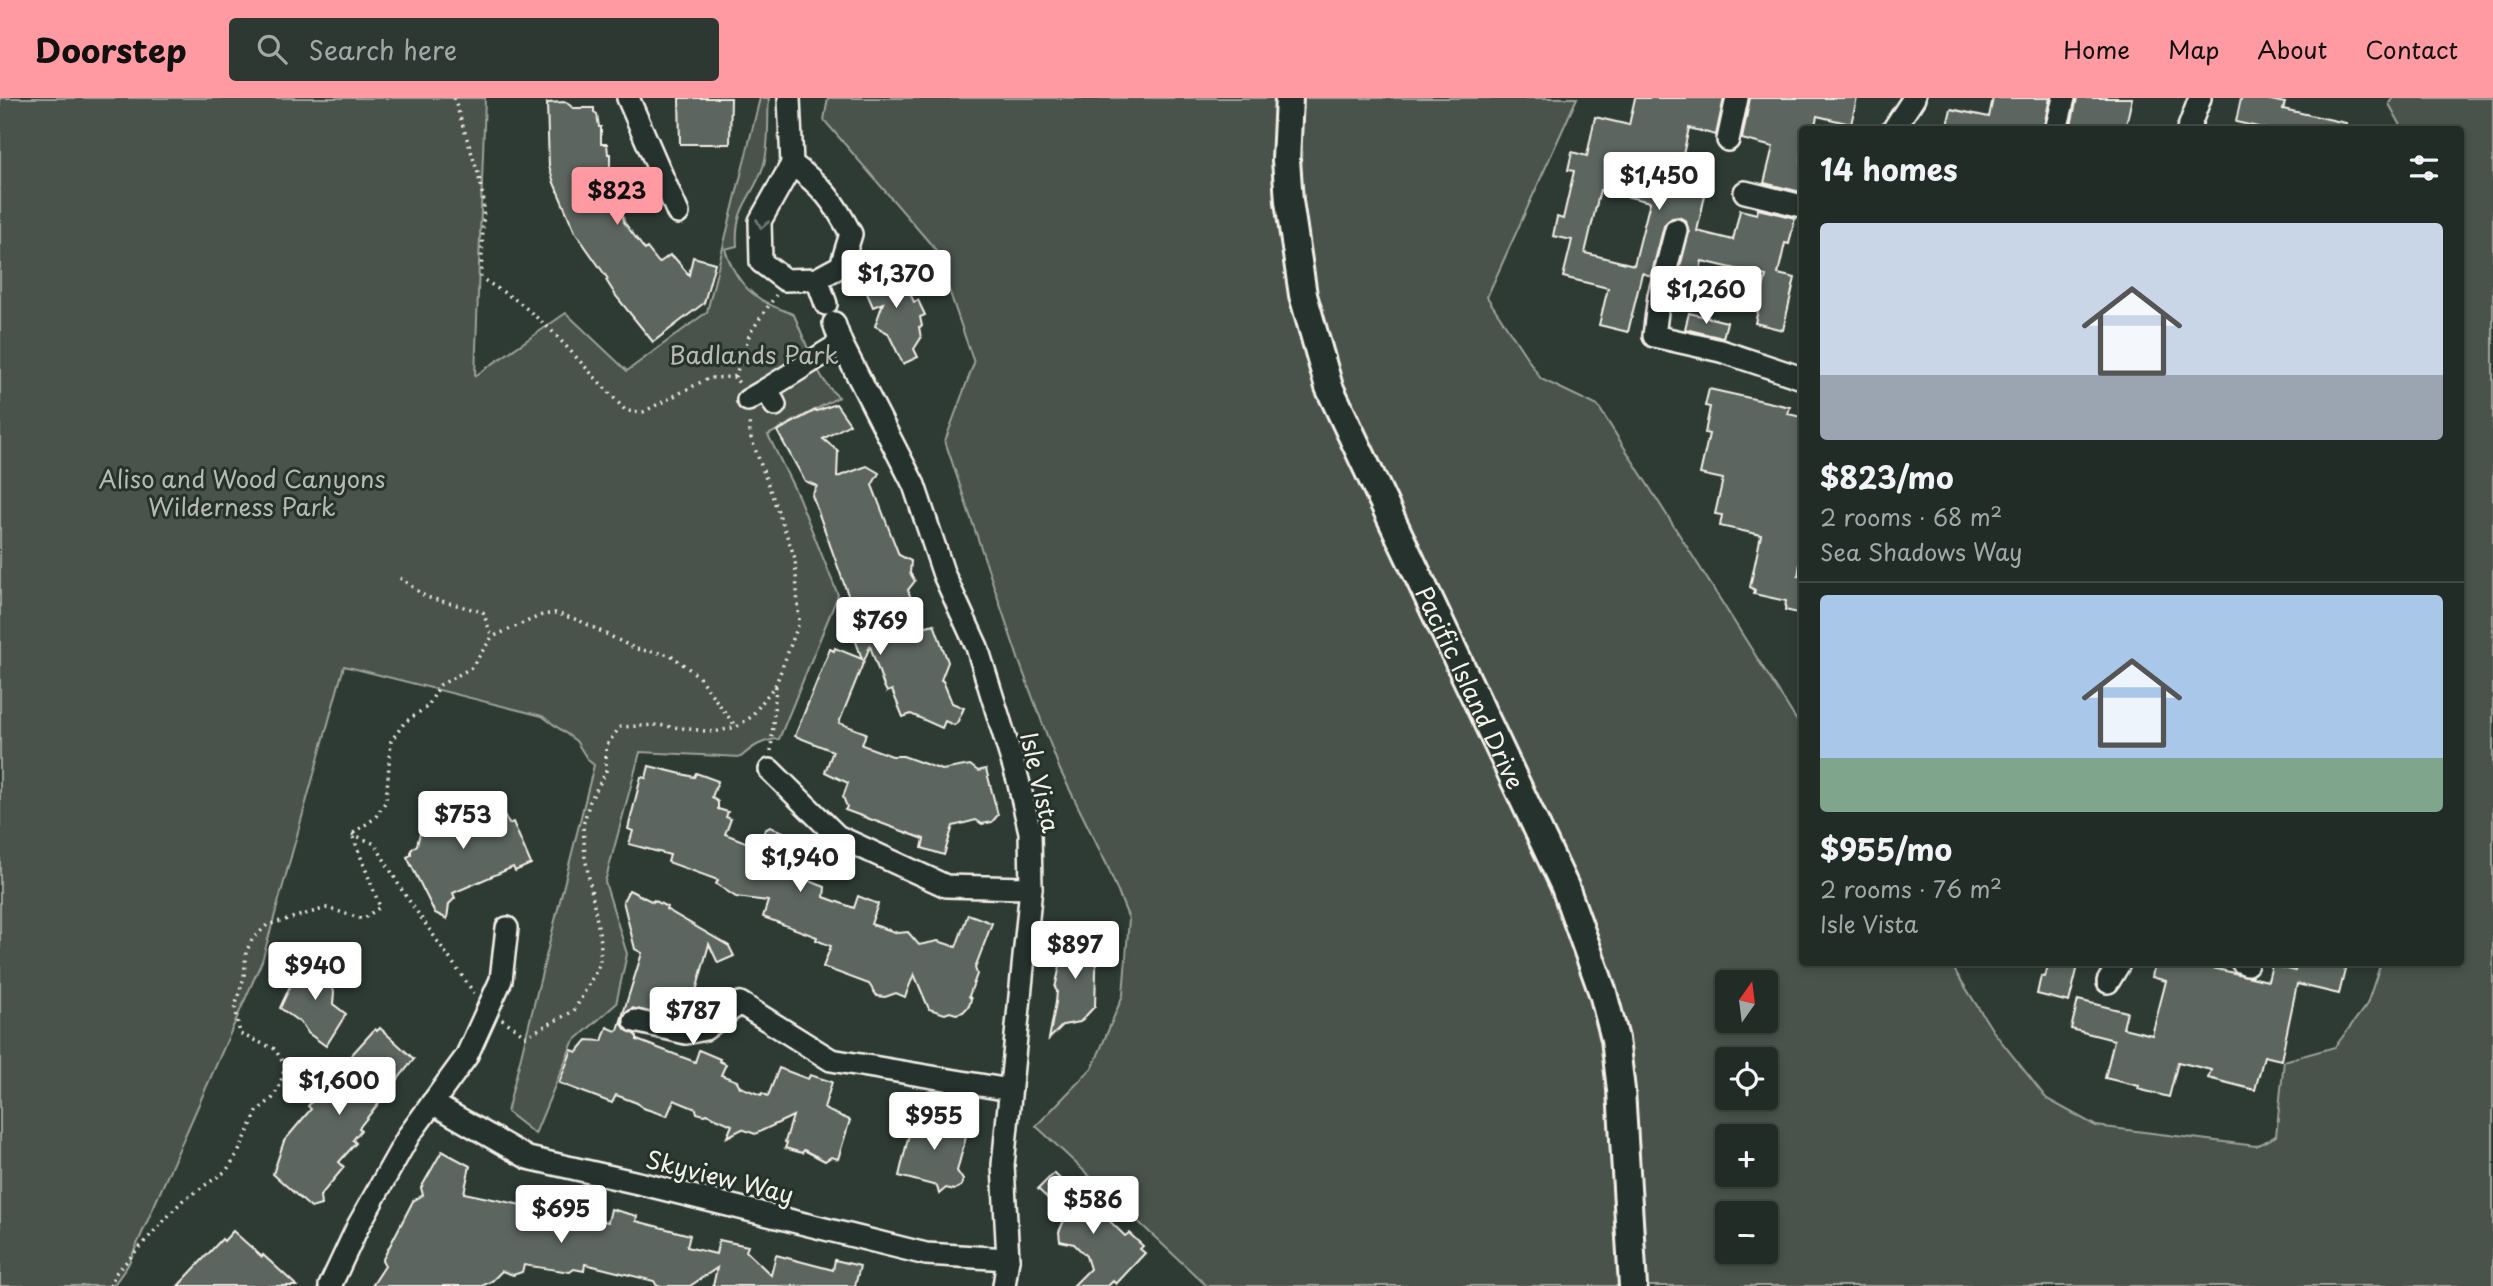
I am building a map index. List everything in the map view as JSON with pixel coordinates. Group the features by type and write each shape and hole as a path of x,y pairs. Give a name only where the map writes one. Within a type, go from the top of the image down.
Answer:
{"main road":[{"name":"Pacific Island Drive","path":"1289,98 1286,160 1295,243 1303,295 1329,387 1565,887 1603,993 1615,1039 1621,1090 1633,1286"}],"street":[{"path":"628,98 678,214"},
{"path":"789,98 792,164 760,221 761,262 785,280 817,279 841,266 851,234 836,205 816,181 792,164"},
{"path":"1728,140 1737,98"},
{"path":"1903,126 1914,98"},
{"path":"2057,126 2064,98"},
{"path":"2190,126 2200,98"},
{"path":"1745,192 1799,205"},
{"path":"1676,230 1659,296 1654,336 1721,351 1799,377"},
{"name":"Isle Vista","path":"817,279 834,323 914,485 944,575 977,647 1018,780 1030,832 1031,888 1003,1165 1008,1259 1004,1286"},
{"path":"748,400 771,397 834,323"},
{"path":"770,770 837,836 946,886 1031,888"},
{"path":"330,1286 358,1226 409,1135 466,1057 501,980 507,928"},
{"path":"2108,982 2118,966"},
{"path":"635,1021 687,1033 705,1029 740,1003 831,1060 1010,1090"},
{"name":"Skyview Way","path":"432,1103 528,1158 926,1254 1008,1259"}],"path":[{"path":"454,98 478,173 484,202 481,278 519,302 551,330 626,411 643,412 709,378 735,377"},
{"path":"352,834 375,844 403,892 469,987 488,1009 526,1036 574,1011 600,964 601,942 585,857 583,825 590,800 606,772 607,746 620,727 657,724 714,732 736,727 751,717 776,684 799,623 794,558 750,435 748,400 735,377 750,333 776,295"},
{"path":"400,578 426,597 483,612 492,637"},
{"path":"352,834 375,818 386,801 391,741 405,722 428,706 440,685 471,668 492,637 542,615 555,613 578,620 636,649 671,654 698,676 736,727"},
{"path":"770,770 776,684"},
{"path":"110,1286 115,1274 182,1201 226,1171 238,1153 258,1110 272,1100 280,1085 285,1066 275,1049 240,1034 235,1007 244,977 246,952 252,940 267,925 327,908 363,919 380,907 352,834"}],"green space":[{"name":"Aliso and Wood Canyons Wilderness Park","path":"0,98 485,98 475,376 566,313 627,371 707,312 760,98 769,98 768,140 764,164 742,211 737,246 725,249 736,274 753,294 794,315 825,382 839,397 768,435 798,496 838,595 779,739 758,744 741,757 640,752 605,882 627,954 616,1004 573,1042 535,1134 507,1112 594,765 576,741 542,716 344,666 262,961 128,1265 113,1286 0,1286"},
{"path":"828,98 1577,98 1487,297 1541,379 1598,406 1799,724 1799,966 1952,966 1993,1031 2047,1099 2096,1126 2256,1146 2276,1136 2284,1061 2335,1047 2367,1004 2380,966 2464,966 2464,126 2401,126 2389,104 2392,98 2493,98 2493,1286 1207,1286 1036,1126 1093,1067 1123,995 1129,919 1107,865 1060,770 1019,661 945,441 974,363 935,249 824,120"}],"building":[{"path":"679,98 731,98 730,144 680,144"},
{"path":"1635,98 1724,98 1716,135 1689,128 1678,177 1704,183 1702,189 1706,191 1697,231 1733,240 1740,210 1757,214 1758,209 1795,218 1789,244 1785,243 1778,274 1795,278 1783,330 1755,323 1766,276 1702,261 1696,287 1676,282 1689,233 1686,221 1679,217 1672,218 1664,226 1651,276 1642,273 1628,332 1599,325 1608,288 1563,277 1572,240 1553,236 1557,217 1563,219 1574,171 1568,170 1572,152 1587,156 1595,117 1629,125","holes":["1600,190 1650,202 1634,265 1585,253"]},
{"path":"1750,98 1857,98 1851,124 1817,116 1815,126 1799,126 1799,192 1764,183 1773,147 1742,139"},
{"path":"1993,98 2050,98 2044,126 1947,126 1951,109 1989,117"},
{"path":"2077,98 2132,98 2126,126 2071,126"},
{"path":"2241,98 2261,98 2285,103 2283,109 2346,123 2346,126 2254,126 2236,122"},
{"path":"566,102 573,108 594,108 601,127 601,144 607,144 610,154 610,187 618,187 624,222 645,250 647,248 659,263 670,255 674,257 689,275 693,257 715,263 704,303 653,342 616,296 606,280 608,279 575,232 554,183 549,166 547,103"},
{"path":"882,262 883,265 889,263 895,277 899,275 914,302 918,300 925,315 920,317 921,338 914,349 918,357 903,364 888,333 875,326 883,303 873,307 863,284 873,280 868,268"},
{"path":"1689,313 1727,322 1723,338 1685,329"},
{"path":"1709,389 1790,407 1788,414 1799,416 1799,613 1785,610 1786,601 1754,594 1755,590 1750,587 1761,535 1720,526 1722,515 1715,514 1723,479 1700,474 1709,434 1705,433 1710,407 1705,406"},
{"path":"836,404 850,424 823,439 838,451 837,477 867,466 879,473 872,485 899,555 911,561 910,573 915,581 908,590 920,625 923,627 934,624 948,662 941,680 952,703 964,708 957,723 954,725 945,721 942,728 911,714 903,717 892,690 887,692 884,686 870,646 839,723 866,733 862,745 892,756 903,756 942,770 970,765 978,771 986,769 998,815 992,822 982,824 976,820 953,826 944,855 922,848 924,839 845,810 847,807 843,797 848,783 825,772 833,751 795,736 830,649 834,651 835,648 862,659 852,630 856,629 852,618 856,617 812,495 817,486 805,481 777,431 816,410"},
{"path":"649,766 694,777 696,773 718,781 712,797 718,802 718,809 728,812 726,817 731,819 725,834 758,847 765,830 770,827 784,832 788,846 807,856 799,877 825,887 824,897 854,908 858,896 878,904 871,924 898,933 908,932 919,945 938,941 956,947 968,914 992,923 975,968 977,974 969,996 969,1006 956,1014 929,1009 914,974 905,997 896,993 885,997 877,996 869,984 823,967 831,946 816,940 817,937 763,917 768,901 736,897 716,884 718,880 668,862 670,855 629,844 633,831 628,829 641,777 646,778"},
{"path":"464,800 469,811 483,804 488,815 501,809 509,824 513,822 531,864 515,871 513,867 453,893 455,898 449,904 447,919 435,913 407,857 417,845 426,810 439,804 442,810"},
{"path":"629,890 667,907 666,909 729,946 734,956 718,963 709,944 693,1002 696,1003 692,1018 686,1020 632,1008 622,1017 642,953 635,949 623,901"},
{"path":"1064,933 1097,937 1095,1006 1080,1022 1063,1025 1049,1039 1061,961 1057,956 1062,953"},
{"path":"338,963 337,979 332,986 333,1004 346,1014 326,1046 280,1008 294,978 304,976 310,968"},
{"path":"2048,966 2078,966 2069,1002 2037,994 2041,976 2045,977"},
{"path":"2154,966 2204,966 2268,981 2272,966 2295,971 2296,966 2346,966 2339,994 2297,984 2281,1060 2264,1056 2255,1090 2208,1078 2211,1070 2178,1062 2169,1097 2105,1078 2114,1040 2071,1029 2078,1000 2127,1012 2123,1028 2152,1035 2166,981 2152,977"},
{"path":"622,1017 622,1024 637,1040 695,1062 699,1050 720,1059 719,1061 726,1064 721,1075 737,1081 740,1087 761,1095 762,1093 768,1096 779,1068 808,1079 810,1075 832,1082 824,1108 850,1120 838,1159 831,1157 825,1161 804,1150 802,1153 785,1148 793,1116 755,1134 742,1129 727,1137 732,1125 707,1114 697,1113 696,1109 674,1100 667,1116 616,1095 612,1103 559,1083 572,1050 577,1052 587,1040 602,1041 607,1027 618,1030"},
{"path":"380,1028 414,1059 359,1128 361,1130 353,1140 356,1143 339,1162 344,1167 320,1196 321,1205 311,1208 273,1174 284,1141 311,1109 308,1106 318,1095 316,1094 375,1029 377,1031"},
{"path":"914,1113 955,1119 954,1125 968,1129 957,1171 963,1180 961,1186 954,1190 946,1188 939,1194 937,1186 899,1176"},
{"path":"442,1151 470,1166 464,1193 569,1215 581,1212 587,1217 608,1222 611,1209 637,1216 636,1221 690,1235 687,1247 716,1254 719,1240 748,1246 746,1251 771,1275 776,1255 833,1270 835,1260 860,1266 855,1286 713,1286 717,1268 690,1286 657,1286 654,1281 585,1264 584,1271 574,1269 570,1272 524,1265 522,1272 513,1275 502,1271 482,1286 372,1286 385,1266 382,1261 413,1201 423,1195 421,1188"},
{"path":"1054,1173 1085,1203 1088,1200 1125,1236 1129,1233 1143,1246 1140,1249 1145,1253 1116,1284 1113,1281 1108,1286 1073,1286 1090,1269 1086,1256 1074,1244 1060,1241 1059,1232 1066,1216 1038,1189"},
{"path":"233,1231 297,1286 178,1286 222,1239 224,1241"}],"park label":[{"name":"Badlands Park","path":"754,354"}]}
